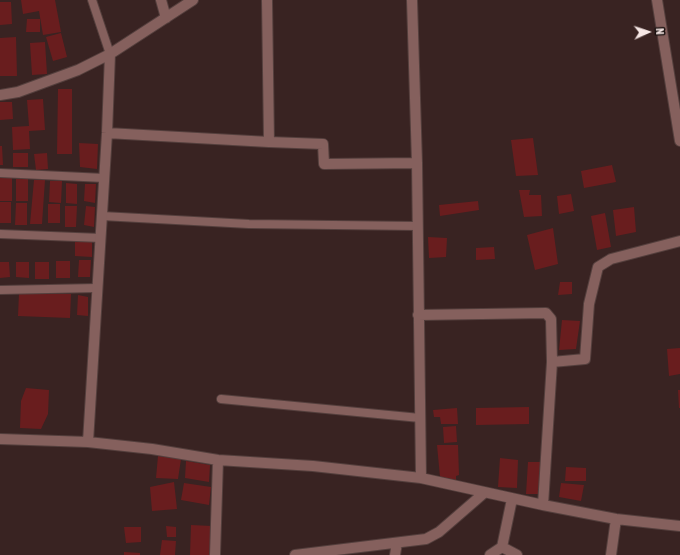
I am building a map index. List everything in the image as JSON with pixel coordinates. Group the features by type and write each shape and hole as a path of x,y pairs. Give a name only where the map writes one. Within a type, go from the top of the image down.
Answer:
{"street":[{"path":"161,0 166,18"},
{"path":"0,95 18,92 78,70 110,54 193,0"},
{"path":"267,0 269,142"},
{"path":"412,0 417,163 421,478"},
{"path":"657,0 680,141"},
{"path":"88,442 107,133 110,54"},
{"path":"107,133 323,144 324,164 417,163"},
{"path":"552,362 585,360 589,304 598,267 611,259 680,242"},
{"path":"418,315 546,313 551,319 552,362 543,505"},
{"path":"0,440 88,442 152,449 218,460 313,466 421,478 512,499 616,519 680,526"},
{"path":"215,555 218,460"},
{"path":"295,555 426,539 439,532 484,493"},
{"path":"490,555 502,547 512,499"},
{"path":"611,555 616,519"},
{"path":"395,555 397,543"},
{"path":"502,547 517,555"}],"lane":[{"path":"92,0 110,54"},
{"path":"0,173 104,178"},
{"path":"102,216 249,224 418,226"},
{"path":"0,234 100,238"},
{"path":"0,290 97,288"},
{"path":"221,399 420,418"}],"building":[{"path":"21,0 55,0 61,32 43,35 39,11 23,14"},
{"path":"0,2 11,2 12,24 0,25"},
{"path":"27,19 40,19 40,32 26,32"},
{"path":"61,33 67,57 53,61 46,37"},
{"path":"16,37 17,76 0,76 0,38"},
{"path":"45,42 47,74 32,75 30,43"},
{"path":"58,89 72,89 72,154 57,154"},
{"path":"43,99 45,130 29,131 30,149 13,150 12,127 29,126 27,100"},
{"path":"0,102 12,102 13,119 0,120"},
{"path":"533,138 538,175 516,176 511,140"},
{"path":"79,143 98,144 97,169 80,167"},
{"path":"0,146 2,146 3,165 0,165"},
{"path":"13,153 28,153 28,167 13,167"},
{"path":"47,153 48,169 36,170 34,154"},
{"path":"612,165 616,182 584,188 581,171"},
{"path":"0,177 12,177 12,201 0,201"},
{"path":"16,179 28,179 28,201 16,201"},
{"path":"34,180 45,180 42,224 30,224"},
{"path":"50,181 62,181 61,203 49,202"},
{"path":"66,183 77,184 77,204 66,203"},
{"path":"85,184 96,184 95,203 84,201"},
{"path":"519,190 530,190 529,195 541,195 542,216 524,217"},
{"path":"571,194 574,211 559,214 557,196"},
{"path":"478,201 479,210 440,216 439,205"},
{"path":"0,202 11,202 11,223 0,223"},
{"path":"16,203 27,203 27,225 15,225"},
{"path":"48,204 60,204 60,223 48,223"},
{"path":"65,206 77,206 76,227 65,227"},
{"path":"86,206 95,207 94,227 84,225"},
{"path":"634,207 636,232 616,236 613,210"},
{"path":"605,213 611,247 597,250 591,216"},
{"path":"553,228 558,264 535,270 527,235"},
{"path":"428,237 447,238 446,257 429,258"},
{"path":"75,241 92,241 92,257 75,256"},
{"path":"494,247 495,259 476,260 476,248"},
{"path":"79,260 91,260 90,277 78,277"},
{"path":"56,261 70,261 70,278 56,278"},
{"path":"0,262 9,262 10,277 0,278"},
{"path":"16,262 29,262 29,278 16,277"},
{"path":"35,262 49,262 49,279 35,279"},
{"path":"560,282 572,282 572,294 558,295"},
{"path":"19,293 71,294 70,318 18,316"},
{"path":"78,295 88,297 88,316 77,315"},
{"path":"562,320 580,321 576,349 559,350"},
{"path":"680,348 680,374 669,376 667,349"},
{"path":"26,388 49,390 48,414 41,429 20,428 21,401"},
{"path":"678,390 680,390 680,408 679,408"},
{"path":"529,407 529,424 476,425 476,408"},
{"path":"457,408 458,424 441,424 440,417 434,417 433,410"},
{"path":"456,426 457,442 444,443 443,427"},
{"path":"437,445 458,445 459,475 456,476 456,480 440,477"},
{"path":"158,456 181,459 178,479 156,478"},
{"path":"500,458 518,460 517,488 498,487"},
{"path":"186,461 210,465 209,482 185,478"},
{"path":"528,462 541,462 540,494 526,494"},
{"path":"566,467 586,468 586,481 565,481"},
{"path":"174,482 177,509 152,511 150,487"},
{"path":"184,483 211,487 209,505 181,500"},
{"path":"561,483 584,485 581,501 559,497"},
{"path":"191,525 212,526 210,555 190,555"},
{"path":"166,526 176,527 176,537 167,537"},
{"path":"124,527 141,527 141,542 126,543"},
{"path":"162,540 176,541 175,555 160,555"},
{"path":"124,552 140,553 140,555 124,555"}]}
